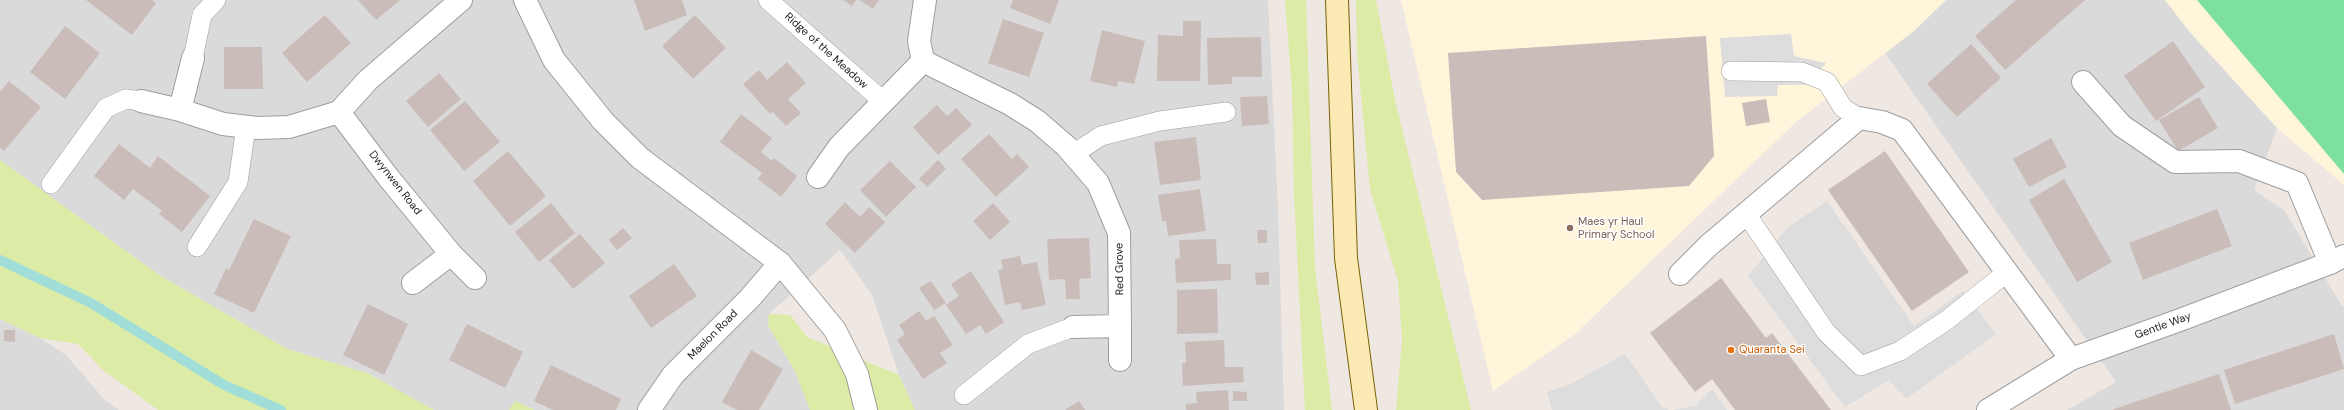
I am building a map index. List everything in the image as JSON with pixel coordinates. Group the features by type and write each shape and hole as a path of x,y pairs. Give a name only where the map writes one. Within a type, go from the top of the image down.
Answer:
{"main road":[{"path":"1337,0 1346,258 1366,410"}],"street":[{"path":"141,100 180,110 223,124 246,127 289,127 339,112 368,80 461,0"},
{"path":"525,0 554,60 603,121 640,158 780,263 835,330 857,374 866,410"},
{"path":"818,177 839,147 923,61 919,41 925,0"},
{"path":"180,110 193,58"},
{"name":"Red Grove","path":"923,61 1010,104 1037,121 1073,154 1098,184 1119,233 1120,360"},
{"path":"2083,82 2122,126 2175,162 2239,161 2297,183 2337,259"},
{"name":"Dwynwen Road","path":"339,112 388,177 452,254 475,278"},
{"path":"1680,274 1708,246 1747,215 1859,118 1882,122 1902,130 2006,273 2071,359"},
{"path":"413,283 452,254"},
{"name":"Gentle Way","path":"1988,410 2071,359 2180,320 2337,259"},
{"name":"Maelon Road","path":"649,410 672,375 750,298 780,263"},
{"path":"1073,326 1120,326"}],"lane":[{"path":"193,58 202,15 216,0"},
{"name":"Ridge of the Meadow","path":"768,0 884,102"},
{"path":"1731,71 1802,72 1827,82 1843,108 1859,118"},
{"path":"51,184 106,108 126,99 141,100"},
{"path":"1073,154 1101,136 1160,121 1226,112"},
{"path":"197,247 238,182 246,127"},
{"path":"1747,215 1826,332 1861,366 1900,351 1946,320 2006,273"},
{"path":"964,394 1028,344 1073,326"}],"shaded area":[{"path":"0,0 1268,0 1278,209 1284,410 915,410 899,375 872,295 840,250 769,314 768,325 795,371 810,410 535,410 515,401 509,410 434,410 367,373 287,349 159,275 0,160"},
{"name":"Maes yr Haul Primary School","path":"1401,0 1946,0 1914,31 1796,122 1575,334 1493,391"},
{"path":"1946,0 2165,0 2189,31 2277,128 2254,190 2284,210 2342,306 2344,306 2344,410 2067,410 2116,382 1885,53 1914,30"},
{"path":"2165,0 2344,0 2344,185 2277,128 2189,31"},
{"path":"1791,34 1794,56 1826,63 1808,85 1778,85 1777,96 1725,97 1720,38"},
{"path":"1827,201 1914,326 1963,291 1996,334 1906,399 1889,380 1845,407 1748,276 1788,227"},
{"path":"0,319 40,338 66,355 105,400 119,410 0,410"},
{"path":"1625,354 1662,407 1669,410 1552,410 1547,392 1571,384"},
{"path":"1712,389 1727,410 1672,410 1695,406"}],"green space":[{"path":"1285,0 1306,0 1315,268 1332,410 1305,410 1294,195 1292,89"},
{"path":"1356,0 1376,0 1395,100 1471,410 1396,410 1402,340 1398,281 1370,189 1357,54"},
{"path":"2197,0 2344,0 2344,174"},
{"path":"0,160 159,275 287,349 367,373 434,410 158,410 103,370 78,344 40,338 0,319"},
{"path":"769,314 790,315 807,337 899,375 915,410 810,410 795,371 768,325"},
{"path":"515,401 535,410 509,410"}],"building":[{"path":"86,0 152,0 156,3 132,35"},
{"path":"358,0 400,0 376,20"},
{"path":"634,0 682,0 687,15 645,31"},
{"path":"843,0 856,0 852,6"},
{"path":"859,0 879,0 873,9"},
{"path":"1013,0 1059,0 1050,24 1010,8"},
{"path":"2016,0 2085,0 2005,70 1975,36"},
{"path":"325,15 351,43 307,82 282,53"},
{"path":"695,15 726,48 693,79 662,46"},
{"path":"1003,19 1044,33 1029,77 988,63"},
{"path":"1183,21 1201,21 1200,81 1157,81 1158,35 1183,36"},
{"path":"65,26 100,53 65,99 30,72"},
{"path":"1102,30 1145,41 1134,84 1118,81 1117,87 1090,81"},
{"path":"1706,36 1714,156 1689,186 1482,200 1456,172 1448,53"},
{"path":"1261,37 1262,77 1232,77 1232,84 1208,85 1207,38"},
{"path":"2173,41 2205,87 2156,121 2124,76"},
{"path":"1971,44 2001,78 1957,117 1927,84"},
{"path":"224,47 262,47 263,89 224,89"},
{"path":"787,62 806,83 788,99 801,113 786,126 773,112 770,114 743,84 759,70 767,80"},
{"path":"439,73 461,99 428,127 406,101"},
{"path":"9,81 41,107 4,151 0,148 0,92"},
{"path":"1267,96 1269,124 1242,126 1240,97"},
{"path":"2199,97 2218,128 2178,151 2159,120"},
{"path":"1766,99 1770,122 1746,126 1742,103"},
{"path":"465,101 500,142 464,171 430,130"},
{"path":"937,105 947,116 956,108 972,125 938,155 913,127"},
{"path":"741,114 772,138 761,152 772,161 774,158 797,176 781,197 758,179 762,173 720,142"},
{"path":"989,134 1012,159 1017,154 1029,167 996,197 961,159"},
{"path":"1196,137 1201,180 1160,185 1154,142"},
{"path":"2051,138 2067,167 2029,187 2013,159"},
{"path":"119,144 150,168 158,156 210,196 182,232 159,214 162,211 133,189 124,200 94,176"},
{"path":"508,151 546,196 510,226 473,181"},
{"path":"1885,151 1969,272 1912,311 1828,190"},
{"path":"938,160 946,169 927,187 919,179"},
{"path":"890,161 916,187 886,217 860,190"},
{"path":"2064,179 2112,262 2077,282 2029,200"},
{"path":"1200,189 1206,231 1168,236 1166,221 1162,221 1158,195"},
{"path":"845,202 860,217 869,207 885,222 855,253 825,224"},
{"path":"551,203 575,233 539,262 515,232"},
{"path":"993,203 1010,222 990,240 973,221"},
{"path":"2217,209 2232,246 2143,280 2129,243"},
{"path":"254,219 291,236 254,313 214,294 226,268 229,270"},
{"path":"623,228 632,238 617,250 609,240"},
{"path":"1257,230 1267,230 1267,243 1258,243"},
{"path":"580,234 605,263 573,289 549,260"},
{"path":"1089,238 1091,278 1079,279 1080,299 1066,299 1065,279 1049,280 1047,239"},
{"path":"1216,239 1217,264 1231,264 1231,280 1176,283 1175,259 1180,258 1179,240"},
{"path":"1020,256 1022,265 1037,262 1046,305 1022,310 1020,302 1005,305 998,270 1003,269 1001,260"},
{"path":"674,264 697,296 651,328 629,296"},
{"path":"971,271 1004,322 986,334 980,325 966,334 946,305 959,296 951,284"},
{"path":"1269,272 1269,285 1256,285 1255,273"},
{"path":"1721,278 1766,338 1772,333 1831,410 1735,410 1712,379 1695,392 1650,333"},
{"path":"931,281 946,303 934,310 919,288"},
{"path":"1217,289 1218,333 1177,334 1177,290"},
{"path":"368,304 408,324 384,375 343,355"},
{"path":"919,311 926,321 934,316 953,345 940,353 947,363 923,379 897,340 905,334 899,325"},
{"path":"467,324 523,352 505,388 449,360"},
{"path":"4,330 15,330 15,342 4,341"},
{"path":"2334,334 2344,369 2235,404 2224,370"},
{"path":"1224,340 1225,367 1243,367 1244,382 1183,386 1182,363 1186,363 1185,342"},
{"path":"751,350 783,369 759,410 737,410 722,402"},
{"path":"551,365 621,399 616,410 553,410 534,401"},
{"path":"2219,374 2231,410 2111,410"},
{"path":"1228,390 1229,410 1186,410 1186,404 1197,403 1196,392"},
{"path":"1233,391 1247,392 1247,401 1233,401"},
{"path":"1079,401 1085,410 1065,410"}],"waterway":[{"path":"0,260 91,303 224,385 281,410"}],"place":[{"name":"Maes yr Haul Primary School","path":"1570,228"},
{"name":"Quaranta Sei","path":"1731,350"}]}
